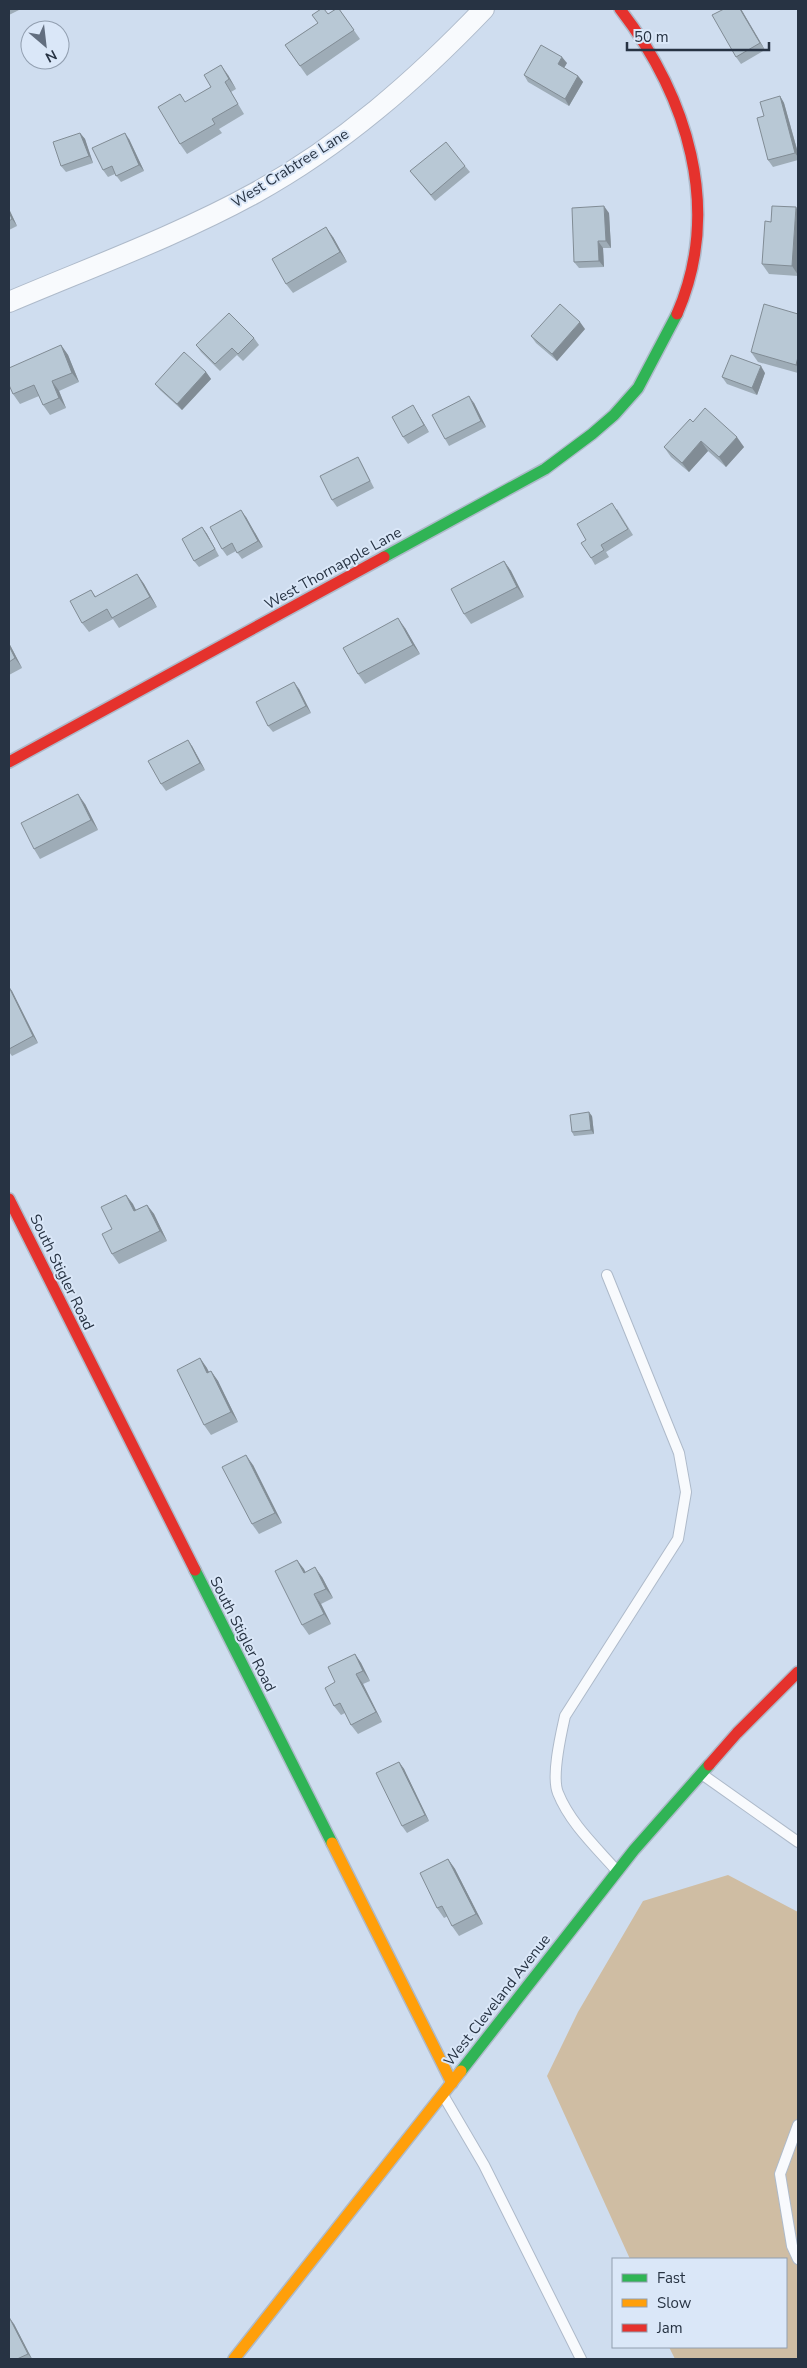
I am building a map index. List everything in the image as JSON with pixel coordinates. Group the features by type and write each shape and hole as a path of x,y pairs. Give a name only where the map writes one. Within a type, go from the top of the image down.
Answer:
{"street":[{"name":"West Crabtree Lane","path":"9,302 219,211 256,192 331,145 378,110 410,83 484,9"},
{"name":"West Thornapple Lane","path":"9,762 545,469 577,448 604,425 634,392 670,328 690,278 697,229 697,203 692,154 678,107 644,41 620,9"},
{"name":"South Stigler Road","path":"9,1199 452,2082"},
{"name":"West Cleveland Avenue","path":"234,2359 617,1871 737,1733 798,1672"}],"lane":[{"path":"607,1275 679,1453 686,1492 678,1539 565,1716 557,1749 557,1792 580,1830 617,1871"},
{"path":"702,1774 798,1842"},
{"path":"443,2094 484,2165 581,2359"},
{"path":"798,2126 780,2174 792,2246 798,2259"}],"shaded area":[{"path":"728,1875 798,1912 798,2359 675,2359 670,2348 787,2348 787,2258 630,2258 547,2076 578,2012 643,1901"}],"building":[{"path":"324,9 328,14 339,9 354,30 300,66 285,45 318,23 312,15"},
{"path":"724,9 740,9 760,43 736,57 712,15"},
{"path":"541,45 562,57 558,64 578,76 565,99 524,75"},
{"path":"221,65 229,79 225,82 238,104 212,119 215,124 180,144 158,107 180,94 185,102 211,87 204,75"},
{"path":"780,96 795,153 768,160 757,118 764,116 760,102"},
{"path":"80,133 89,156 61,166 53,142"},
{"path":"125,133 139,165 116,176 112,166 103,170 92,148"},
{"path":"446,142 465,166 431,195 410,171"},
{"path":"604,206 606,241 598,241 599,261 574,262 572,208"},
{"path":"772,206 796,207 792,266 762,264 765,221 771,222"},
{"path":"326,227 340,252 286,284 272,259"},
{"path":"560,304 580,322 552,354 531,336"},
{"path":"764,304 798,314 798,357 796,365 751,352"},
{"path":"229,313 254,338 238,354 232,348 215,364 196,345"},
{"path":"61,345 72,373 52,381 59,398 43,405 34,385 13,394 9,385 9,368"},
{"path":"184,352 206,372 177,404 155,384"},
{"path":"731,355 761,366 752,388 722,377"},
{"path":"469,396 481,421 445,439 432,415"},
{"path":"413,405 424,425 403,437 392,417"},
{"path":"705,408 737,437 719,457 701,441 682,463 664,447 690,419 693,422"},
{"path":"358,457 370,481 332,500 320,476"},
{"path":"612,503 628,529 601,545 604,550 591,558 581,543 586,540 577,524"},
{"path":"241,510 258,541 237,553 232,543 222,549 210,527"},
{"path":"202,527 215,549 194,561 182,539"},
{"path":"504,561 517,587 464,614 451,589"},
{"path":"137,574 150,597 112,618 107,609 82,623 70,601 91,590 95,597"},
{"path":"398,618 413,645 358,674 343,648"},
{"path":"9,646 15,658 9,662"},
{"path":"294,682 306,706 268,726 256,702"},
{"path":"188,740 200,763 161,784 148,761"},
{"path":"78,794 91,820 34,849 21,823"},
{"path":"9,987 33,1036 9,1049"},
{"path":"589,1112 591,1130 572,1132 570,1115"},
{"path":"126,1195 134,1211 147,1205 160,1231 112,1254 102,1234 112,1229 101,1207"},
{"path":"200,1358 207,1373 211,1371 231,1412 204,1425 177,1370"},
{"path":"246,1455 275,1513 252,1524 222,1467"},
{"path":"297,1560 304,1573 315,1567 326,1589 314,1594 324,1614 302,1625 275,1571"},
{"path":"355,1654 363,1671 356,1674 376,1712 351,1725 340,1703 334,1706 325,1688 335,1682 328,1667"},
{"path":"399,1762 425,1815 402,1826 376,1773"},
{"path":"448,1859 476,1914 452,1926 442,1906 437,1908 420,1873"},
{"path":"9,2317 28,2354 17,2359 9,2359"}],"traffic: fast":[{"path":"384,557 545,469 592,434 614,415 638,388 677,314"},
{"path":"195,1570 332,1843"},
{"path":"461,2071 634,1850 709,1765"}],"traffic: slow":[{"path":"332,1843 452,2083"},
{"path":"234,2359 461,2071"}],"traffic: jam":[{"path":"620,9 644,43 664,78 680,116 691,154 697,194 697,234 691,274 677,314"},
{"path":"9,762 384,557"},
{"path":"9,1199 195,1570"},
{"path":"709,1765 737,1733 798,1672"}]}
